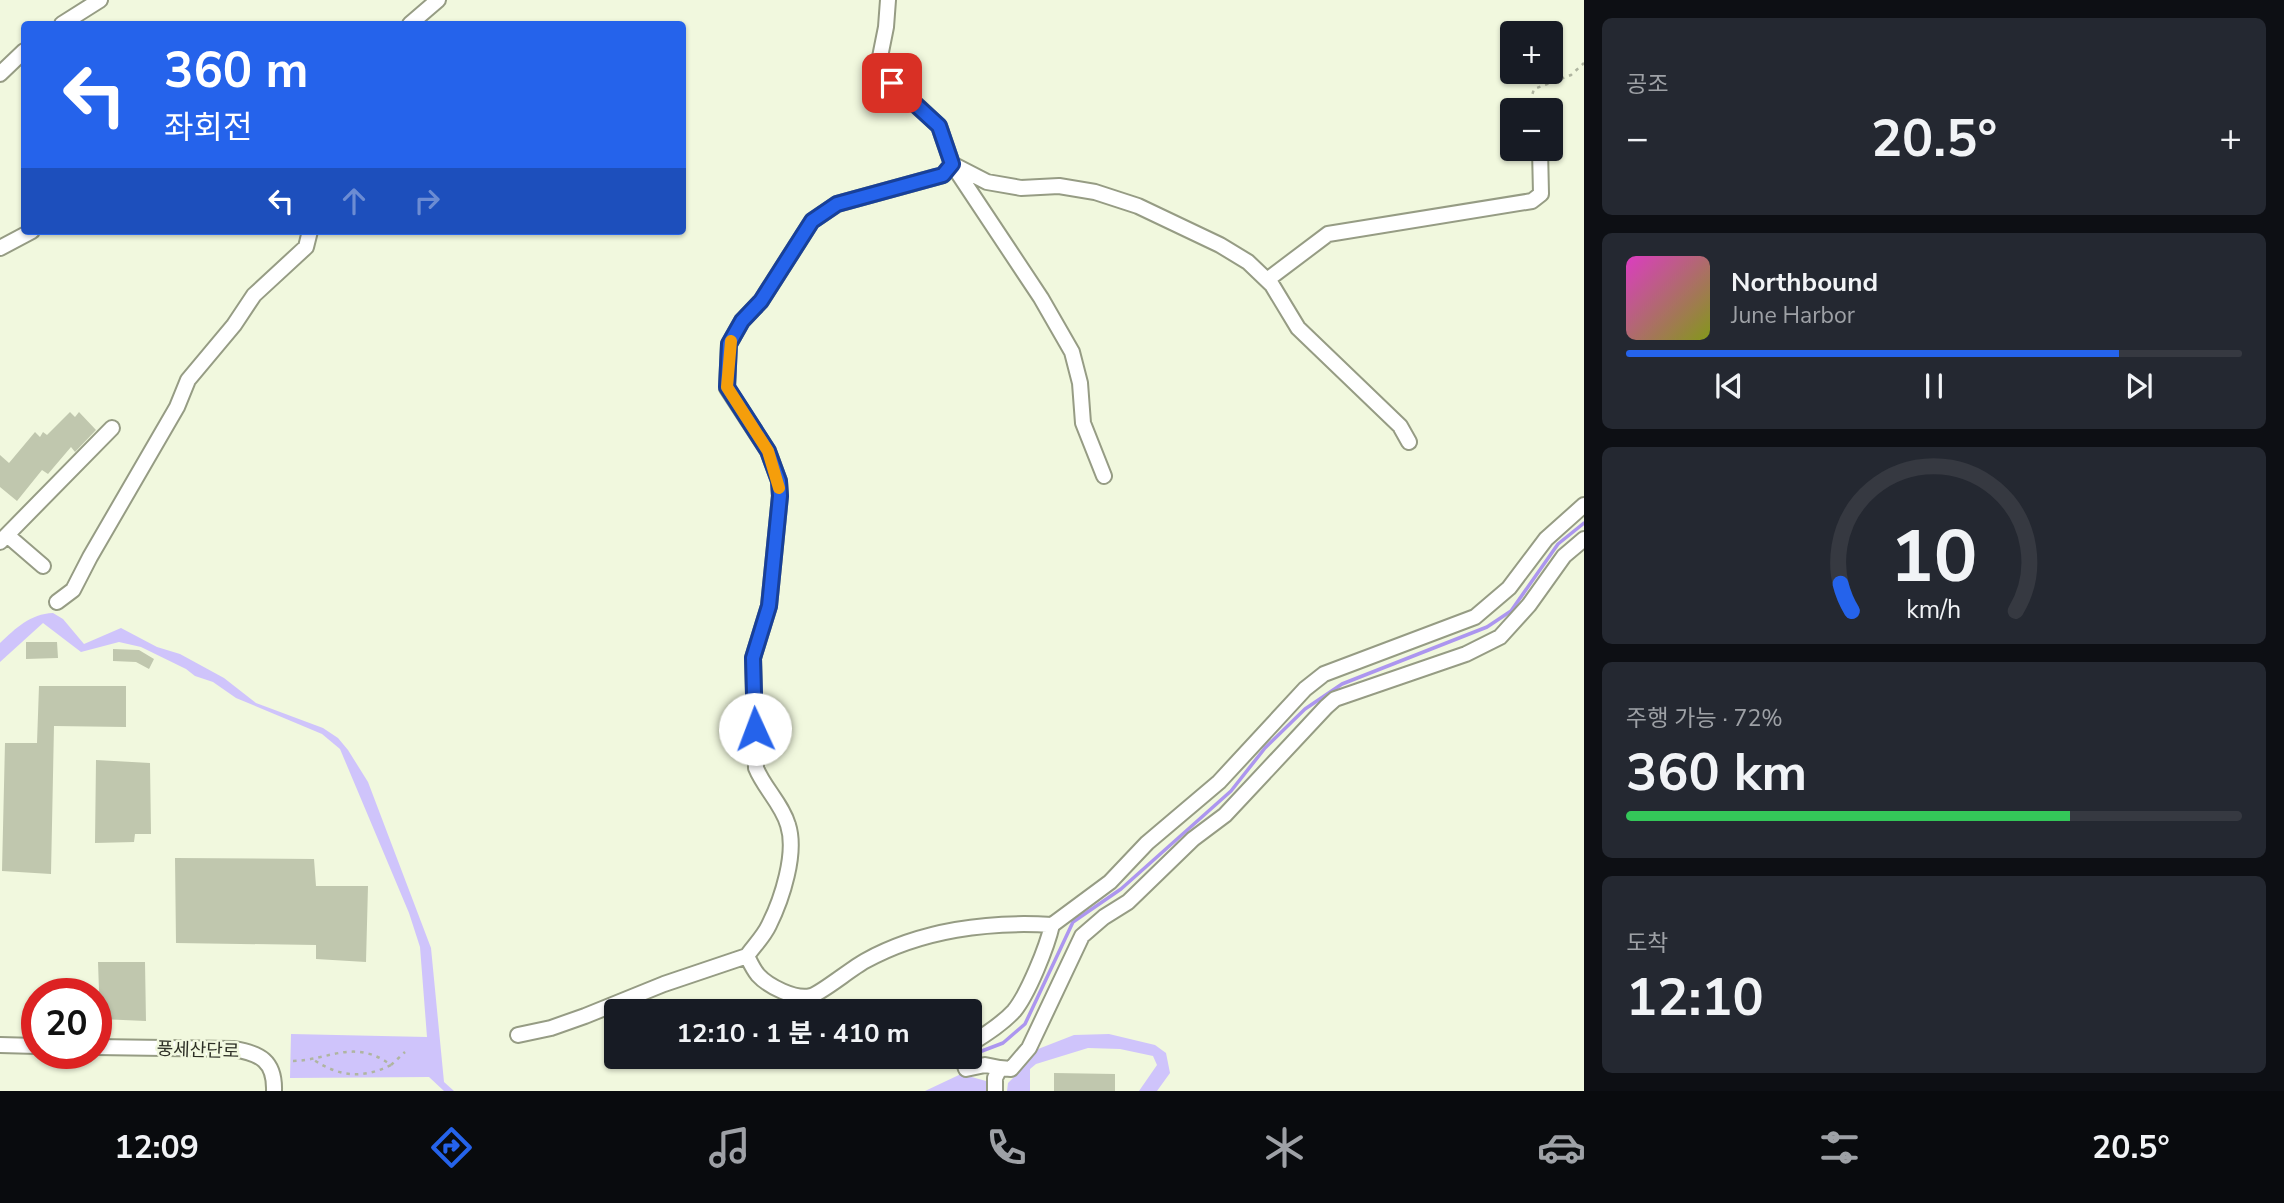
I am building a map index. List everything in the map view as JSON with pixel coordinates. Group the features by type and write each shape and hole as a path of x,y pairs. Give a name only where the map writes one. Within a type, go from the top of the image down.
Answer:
{"street":[{"path":"67,21 100,0"},
{"path":"414,21 438,0"},
{"path":"888,0 886,27 877,72 906,94 939,126 952,164 1041,298 1072,352 1080,383 1083,424 1104,476"},
{"path":"0,74 21,54"},
{"path":"1267,280 1328,234 1532,201 1541,194 1540,161"},
{"path":"952,164 988,181 1021,188 1059,186 1095,192 1138,206 1220,245 1248,262 1267,280 1298,328 1400,426 1409,442"},
{"path":"518,1035 551,1028 663,984 747,956 768,928 784,888 792,842 788,823 756,768 753,658 769,606 776,545 779,481 768,451 727,387 729,344 742,321 761,301 812,221 837,204 943,175 952,164"},
{"path":"0,248 24,235"},
{"path":"57,602 73,590 177,407 188,380 254,295 306,247 309,235"},
{"path":"43,566 4,538 112,428"},
{"path":"982,1036 1016,1009 1039,962 1052,925 1110,882 1147,843 1219,782 1305,689 1324,674 1475,617 1509,588 1546,539 1584,505"},
{"path":"982,1066 985,1065 997,1079 1011,1069 1029,1048 1088,929 1128,902 1193,839 1225,815 1335,699 1466,654 1500,637 1528,605 1564,556 1584,539"},
{"path":"747,956 757,974 770,985 794,995 811,996 867,960 927,937 954,930 1017,923 1052,925"},
{"path":"0,1045 21,1046"},
{"name":"풍세산단로","path":"112,1047 233,1049 251,1052 265,1060 272,1069 274,1091"}],"path":[{"path":"1531,98 1534,89 1571,75 1584,63"},
{"path":"293,1061 314,1060 341,1051 362,1053 382,1059 391,1065"},
{"path":"314,1060 326,1068 347,1074 374,1073 391,1065 405,1052"}],"shaded area":[{"path":"53,613 63,619 84,644 121,628 157,647 180,654 224,678 256,703 323,728 338,738 368,782 431,948 444,1082 454,1091 444,1091 429,1077 290,1078 291,1034 427,1037 420,947 409,913 340,749 322,734 236,698 213,682 195,676 141,647 119,642 81,652 43,623 0,662 0,643 6,637 30,619"},
{"path":"1109,1034 1155,1045 1166,1053 1170,1073 1157,1091 1139,1091 1157,1065 1153,1056 1120,1049 1088,1048 1036,1064 1030,1069 1030,1091 1007,1091 1008,1083 1033,1051 1074,1035"},
{"path":"961,1074 986,1081 987,1091 925,1091"}],"building":[{"path":"70,412 75,417 79,412 96,430 75,452 71,447 48,474 42,470 17,501 0,487 0,455 9,463 35,432 40,437 43,432 47,435"},
{"path":"26,642 57,642 58,658 26,659"},
{"path":"113,649 139,650 154,659 149,669 136,662 113,661"},
{"path":"39,686 126,686 126,727 54,726 51,874 2,871 5,743 37,743"},
{"path":"96,760 150,763 151,834 135,834 134,842 95,843"},
{"path":"175,858 314,859 316,886 368,886 366,962 316,959 316,945 176,943"},
{"path":"98,962 145,962 146,1021 112,1020 112,978 99,978"},
{"path":"1054,1073 1115,1074 1115,1091 1054,1091"}],"waterway":[{"path":"982,1051 1003,1043 1025,1024 1073,922 1121,889 1231,791 1265,748 1305,709 1342,684 1487,627 1511,611 1558,544 1584,523"}],"slow traffic":[{"path":"731,341 727,387 768,451 779,488"}],"route":[{"path":"755,729 753,658 769,606 780,496 779,481 768,451 727,387 729,344 742,321 761,301 812,221 837,204 943,175 952,164 939,126 892,83"}]}
